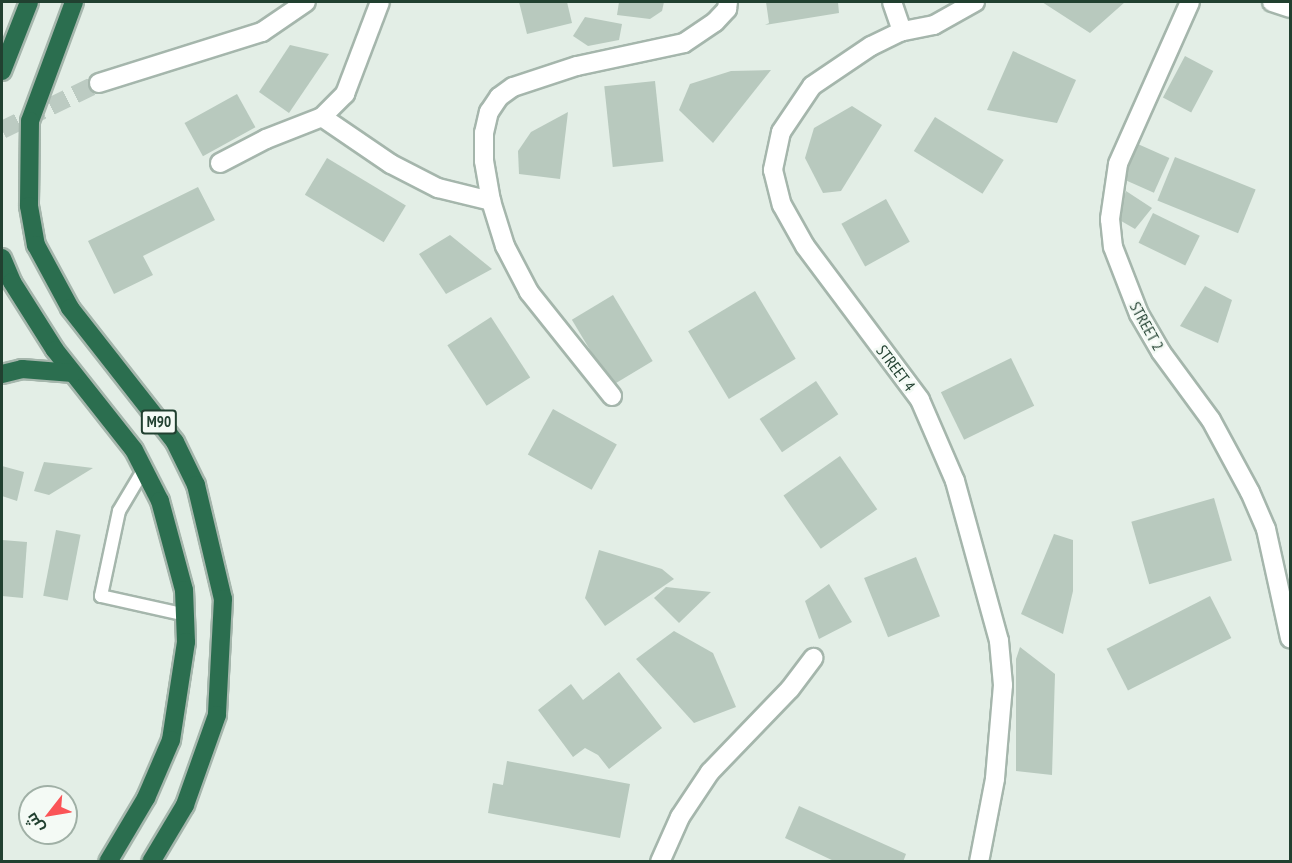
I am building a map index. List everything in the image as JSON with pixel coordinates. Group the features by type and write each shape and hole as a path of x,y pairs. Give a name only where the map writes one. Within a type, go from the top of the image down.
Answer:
{"highway":[{"path":"2,71 29,2"},
{"name":"M90","path":"74,2 30,121 29,206 36,245 70,308 175,442 196,485 223,599 217,715 185,805 152,861"},
{"name":"M90","path":"2,258 26,305 73,373 123,433 144,469 170,531 187,615 182,687 171,740 146,798 108,861"},
{"path":"2,374 22,369 73,373"}],"street":[{"path":"99,83 262,32 306,2"},
{"path":"220,163 266,139 322,117 345,94 380,2"},
{"path":"612,396 529,292 505,246 491,201 484,132 489,112 499,97 513,87 577,66 684,43 715,22 728,2"},
{"path":"892,2 902,31"},
{"name":"STREET 4","path":"975,2 934,25 902,31 834,69 812,86 781,132 774,170 782,205 805,246 920,400 955,481 999,641 1003,685 995,779 979,861"},
{"name":"STREET 2","path":"1190,2 1118,164 1110,219 1113,247 1139,314 1161,352 1210,420 1250,492 1266,529 1290,638"},
{"path":"1272,2 1290,8"},
{"path":"322,117 391,164 438,188 491,201"},
{"path":"660,861 680,817 710,772 790,689 813,658"}],"lane":[{"path":"144,469 119,511 101,596 187,615"}],"building":[{"path":"519,2 567,2 572,23 527,34"},
{"path":"619,2 664,2 662,11 650,19 617,15"},
{"path":"766,2 838,2 839,13 765,25 769,23"},
{"path":"1042,2 1125,2 1090,33"},
{"path":"585,17 622,24 619,40 588,46 573,36"},
{"path":"290,45 329,54 289,113 259,92"},
{"path":"1013,51 1076,80 1057,123 987,110"},
{"path":"1185,56 1213,71 1191,113 1163,97"},
{"path":"771,70 713,143 679,110 690,84 731,71"},
{"path":"655,81 663,162 613,167 604,86"},
{"path":"237,94 255,127 203,156 185,123"},
{"path":"852,106 882,125 841,191 823,193 805,158 814,128"},
{"path":"568,112 560,179 519,174 518,151 531,132"},
{"path":"935,117 1004,160 982,194 914,151"},
{"path":"1131,141 1169,158 1154,193 1116,176"},
{"path":"1175,157 1256,190 1238,233 1157,201"},
{"path":"327,158 406,205 384,242 305,195"},
{"path":"198,187 215,220 143,256 153,275 114,294 88,241"},
{"path":"1126,191 1152,208 1135,229 1116,218"},
{"path":"886,199 910,242 865,267 841,224"},
{"path":"1153,213 1200,236 1185,265 1139,243"},
{"path":"450,235 492,269 446,294 419,254"},
{"path":"1205,286 1232,300 1218,343 1180,326"},
{"path":"755,291 796,359 729,399 688,331"},
{"path":"613,295 653,361 612,386 572,320"},
{"path":"491,317 530,377 487,406 447,345"},
{"path":"1011,358 1034,406 964,440 941,392"},
{"path":"816,381 838,414 782,452 760,419"},
{"path":"553,409 617,444 592,490 528,454"},
{"path":"840,456 877,509 821,549 783,496"},
{"path":"44,462 93,468 49,495 34,491"},
{"path":"2,466 24,472 17,501 2,496"},
{"path":"1214,498 1232,560 1149,584 1131,522"},
{"path":"56,530 81,535 68,601 43,596"},
{"path":"1054,534 1073,540 1073,591 1063,634 1021,614"},
{"path":"2,540 27,542 23,598 2,596"},
{"path":"599,550 662,569 674,579 605,626 585,598"},
{"path":"916,557 940,616 888,637 864,578"},
{"path":"829,584 852,622 819,639 805,601"},
{"path":"666,587 711,592 679,623 654,598"},
{"path":"1210,596 1231,638 1128,691 1107,649"},
{"path":"674,631 713,653 736,707 694,723 636,659"},
{"path":"1020,647 1055,674 1052,775 1016,771 1016,659"},
{"path":"619,672 662,728 609,769 598,755 585,748 573,757 538,710 571,684 583,700"},
{"path":"507,761 630,784 620,838 488,813 493,783 503,785"},
{"path":"799,806 906,854 903,862 836,862 785,838"}],"tunnel":[{"path":"2,130 99,83"}]}
